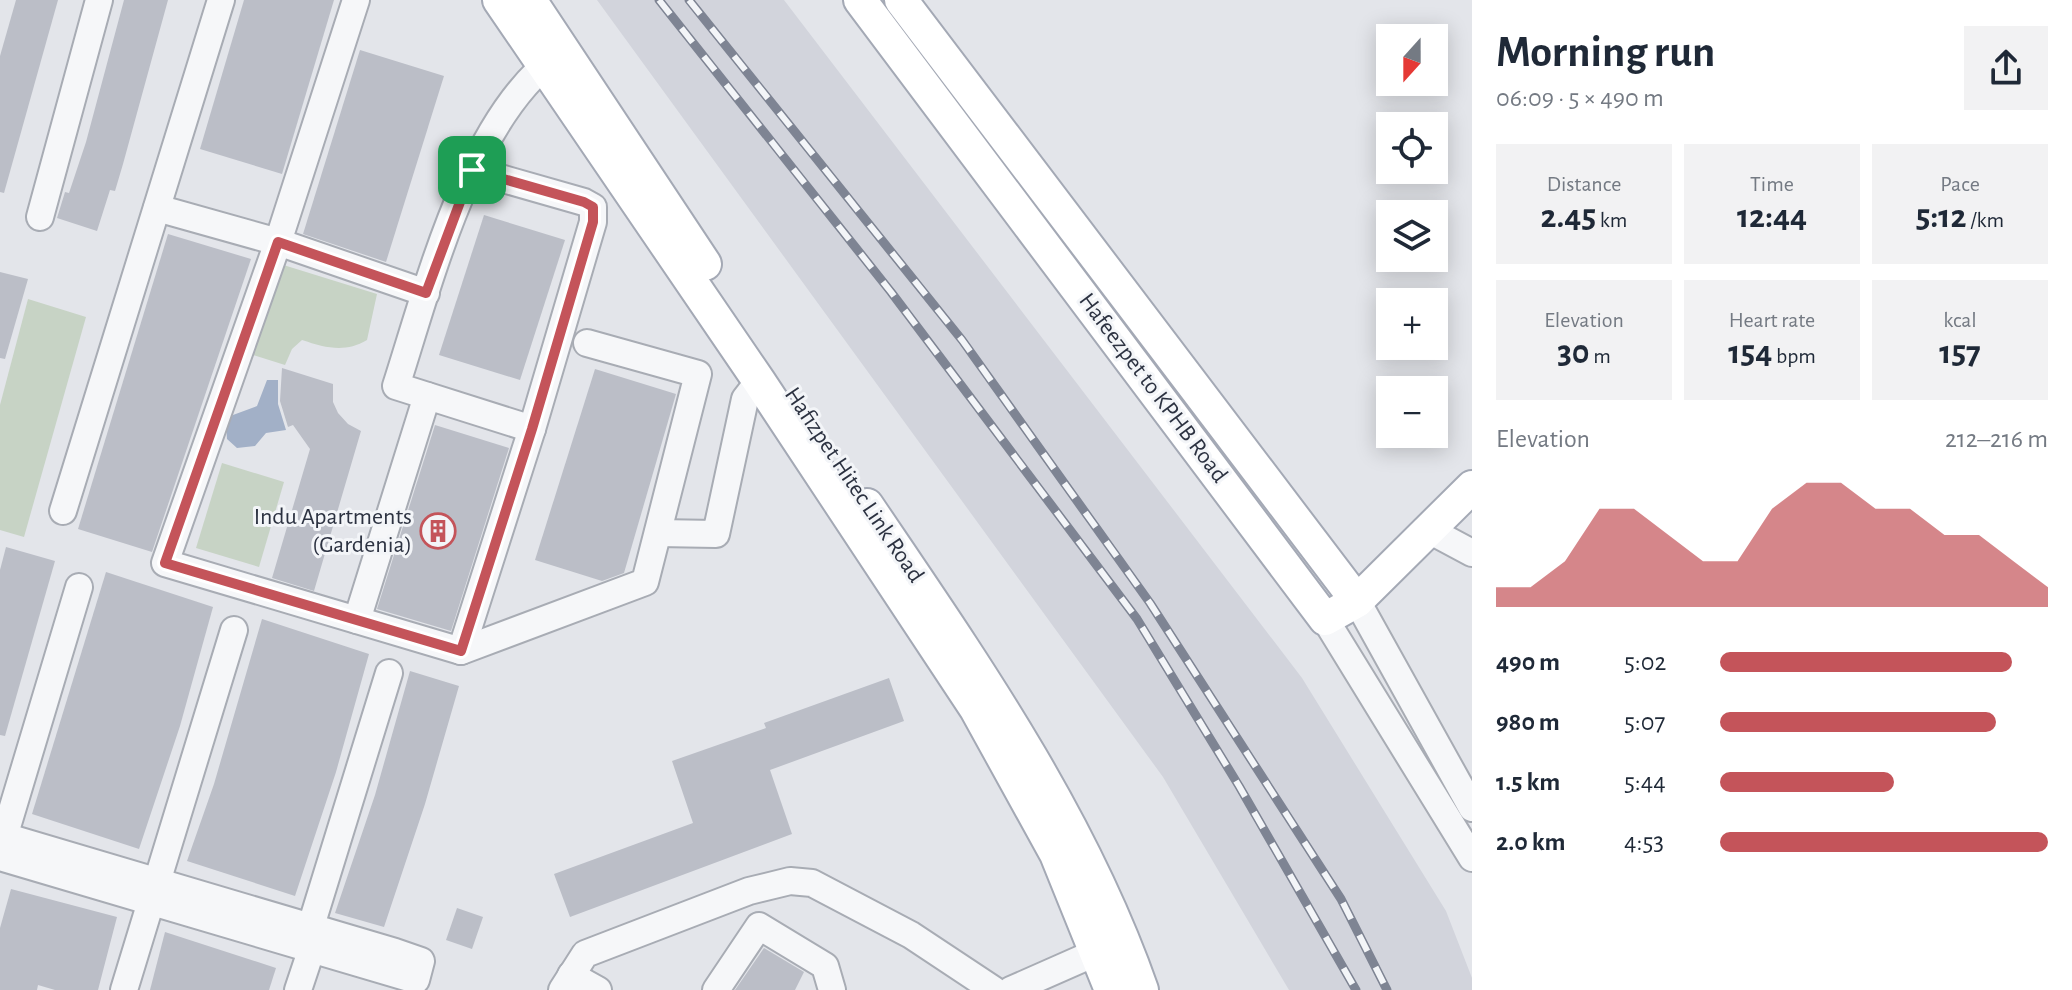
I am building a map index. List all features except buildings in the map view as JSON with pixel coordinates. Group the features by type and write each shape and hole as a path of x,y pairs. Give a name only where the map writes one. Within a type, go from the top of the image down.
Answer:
{"main road":[{"path":"499,0 555,58 759,381 976,709 1110,946"},
{"name":"Hafizpet Hitec Link Road","path":"530,0 555,58 998,700 1083,852 1110,946 1126,987"},
{"name":"Hafeezpet to KPHB Road","path":"860,0 1325,619"},
{"path":"901,0 1357,601"},
{"path":"1325,619 1357,601 1472,487"}],"street":[{"path":"40,217 99,0"},
{"path":"63,511 221,0"},
{"path":"356,0 278,242 165,563 461,651 645,582 698,374 587,343"},
{"path":"532,429 396,386 426,293 472,170 503,113 555,58"},
{"path":"461,651 532,429 593,222 593,207 472,170"},
{"path":"157,208 278,242 426,293"},
{"path":"658,533 716,534 745,399 759,381"},
{"path":"357,620 427,396"},
{"path":"1429,530 1472,553"},
{"path":"79,587 1,843 312,937"},
{"path":"1357,601 1472,808"},
{"path":"1325,619 1472,858"},
{"path":"124,990 234,630"},
{"path":"298,990 389,673"},
{"path":"598,990 567,983 585,954 749,891 790,881 812,883 911,935 994,990"},
{"path":"716,990 759,926 825,966 832,990"},
{"path":"1011,990 1110,946"}],"shaded area":[{"path":"597,0 784,0 1302,678 1446,911 1472,978 1472,990 1289,990 1163,777"}],"green space":[{"path":"277,263 377,294 367,340 351,347 335,348 302,340 292,349 285,365 253,355"},
{"path":"28,299 86,317 24,537 0,530 0,405"},
{"path":"222,463 284,482 259,567 196,548"}],"water":[{"path":"267,380 278,380 278,404 286,430 266,433 255,446 237,448 227,439 226,425 233,415 257,406"}],"railway":[{"path":"659,0 891,292 1137,619 1239,786 1356,990"},
{"path":"689,0 962,340 1150,603 1341,899 1387,990"}],"place":[{"name":"Indu Apartments (Gardenia)","path":"438,531"}],"route":[{"path":"472,170 584,202 593,207 593,222 532,429 461,651 165,563 278,242 426,293 472,170"}]}
